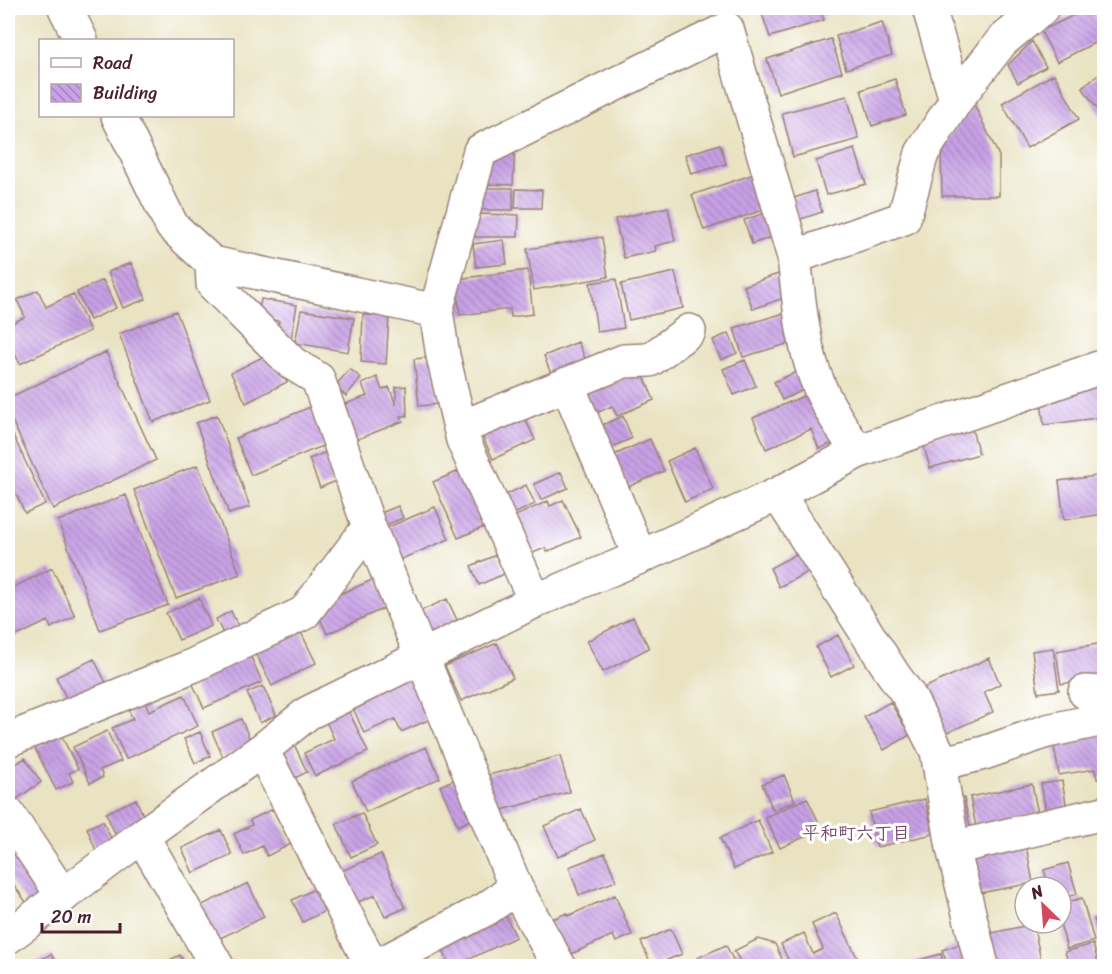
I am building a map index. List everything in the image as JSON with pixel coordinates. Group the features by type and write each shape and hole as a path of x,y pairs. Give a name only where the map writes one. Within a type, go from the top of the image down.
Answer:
{"street":[{"path":"65,8 80,39"},
{"path":"929,8 956,100"},
{"path":"794,257 904,218 922,153 956,100 1002,41 1042,8"},
{"path":"535,601 463,440 443,356 436,311 480,151 727,29 794,257 810,359 820,389 857,452"},
{"path":"118,117 172,226 212,263 436,311"},
{"path":"212,263 213,284 292,363 318,379 369,527 516,888 559,966"},
{"path":"460,428 624,361 650,360 689,331"},
{"path":"8,937 142,836 262,750 308,713 535,601 640,557 778,494 857,452 1104,366"},
{"path":"567,384 640,557"},
{"path":"778,494 909,696 937,752 953,848 982,966"},
{"path":"8,740 192,666 304,613 369,527"},
{"path":"939,765 984,753 1047,731 1104,719"},
{"path":"262,750 372,966"},
{"path":"953,848 1104,813"},
{"path":"8,814 63,896"},
{"path":"142,836 217,966"},
{"path":"377,966 486,909 516,888"}],"building":[{"path":"760,8 819,8 824,20 770,37"},
{"path":"824,8 844,8 826,13"},
{"path":"1091,8 1104,38 1057,62 1041,31"},
{"path":"882,22 892,55 846,69 836,36"},
{"path":"831,39 842,72 778,93 767,59"},
{"path":"1032,41 1046,67 1018,83 1008,65"},
{"path":"1104,71 1104,119 1082,87"},
{"path":"1054,74 1079,119 1027,148 1002,103"},
{"path":"895,79 906,115 872,126 861,90"},
{"path":"847,96 859,139 793,157 782,113"},
{"path":"974,104 999,156 999,196 942,196 941,147"},
{"path":"720,144 726,164 691,174 685,155"},
{"path":"515,146 513,185 484,184 485,158"},
{"path":"855,149 866,184 826,195 816,161"},
{"path":"754,174 766,209 704,230 692,195"},
{"path":"477,188 513,188 513,210 477,210"},
{"path":"516,189 542,190 541,208 515,208"},
{"path":"815,191 822,212 798,220 791,199"},
{"path":"668,207 675,241 655,246 656,251 624,258 615,219"},
{"path":"765,213 772,237 752,244 744,220"},
{"path":"475,214 519,215 518,237 475,237"},
{"path":"602,237 608,277 534,290 527,249"},
{"path":"504,240 507,264 476,267 473,244"},
{"path":"131,263 146,299 123,308 108,272"},
{"path":"528,270 533,314 511,317 510,309 460,315 456,279"},
{"path":"675,272 683,308 629,320 621,284"},
{"path":"781,273 789,296 753,309 744,286"},
{"path":"616,279 624,328 597,332 590,283"},
{"path":"103,280 116,308 90,320 77,292"},
{"path":"38,290 46,307 73,294 90,331 20,364 8,339 8,325 25,317 17,300"},
{"path":"261,299 297,305 291,339 276,337 279,321 258,317"},
{"path":"301,310 354,318 348,352 295,343"},
{"path":"176,311 210,400 153,422 119,334"},
{"path":"788,312 797,341 743,357 734,328"},
{"path":"363,315 389,316 386,364 361,362"},
{"path":"729,333 737,353 721,360 713,340"},
{"path":"578,342 588,365 553,379 544,356"},
{"path":"106,352 156,460 53,509 8,412 8,398"},
{"path":"272,352 287,382 246,403 231,373"},
{"path":"433,357 438,404 419,406 414,359"},
{"path":"745,360 756,386 734,395 723,369"},
{"path":"350,369 361,378 346,396 335,386"},
{"path":"803,369 810,387 782,400 774,382"},
{"path":"642,371 654,400 617,416 612,406 594,414 586,394"},
{"path":"1104,373 1104,417 1044,425 1040,393"},
{"path":"377,377 382,390 389,387 396,405 396,387 406,386 407,416 401,416 403,421 353,441 340,406 367,396 362,384"},
{"path":"815,391 837,441 819,449 811,429 766,449 753,418"},
{"path":"315,405 330,443 251,475 236,438"},
{"path":"522,412 535,440 493,459 480,431"},
{"path":"217,415 250,507 229,514 196,423"},
{"path":"623,416 632,438 608,449 598,427"},
{"path":"8,424 45,504 25,513 8,477"},
{"path":"971,426 979,454 930,468 922,440"},
{"path":"650,439 664,471 628,487 614,455"},
{"path":"695,448 713,489 685,502 667,461"},
{"path":"329,451 340,479 320,488 309,459"},
{"path":"198,465 240,574 176,598 134,490"},
{"path":"459,471 484,527 458,538 433,482"},
{"path":"561,472 568,488 541,500 534,484"},
{"path":"1104,475 1104,514 1064,520 1059,481"},
{"path":"526,485 535,504 514,514 505,495"},
{"path":"126,495 168,605 100,630 58,521"},
{"path":"563,500 581,537 547,552 545,548 526,556 509,519 548,501 550,506"},
{"path":"398,506 403,518 381,527 376,515"},
{"path":"435,507 449,539 392,563 379,531"},
{"path":"800,552 810,571 779,587 770,568"},
{"path":"498,554 506,573 479,585 471,566"},
{"path":"52,568 75,616 51,628 48,621 8,640 8,590"},
{"path":"377,578 389,606 327,634 314,605"},
{"path":"199,598 211,626 179,640 166,613"},
{"path":"447,599 458,622 427,637 416,613"},
{"path":"231,611 243,636 228,644 216,619"},
{"path":"633,617 649,648 603,672 587,641"},
{"path":"297,624 316,663 272,686 252,646"},
{"path":"838,635 854,665 831,677 816,647"},
{"path":"497,643 513,678 461,701 445,666"},
{"path":"1104,643 1104,677 1061,684 1056,651"},
{"path":"247,648 262,682 204,708 188,674"},
{"path":"1053,648 1059,690 1038,693 1032,651"},
{"path":"989,658 1000,684 984,692 993,712 940,736 919,690"},
{"path":"94,659 106,683 67,700 56,677"},
{"path":"415,672 435,717 401,732 395,719 364,733 350,701"},
{"path":"263,686 276,715 260,723 247,693"},
{"path":"184,695 198,726 126,759 112,728 133,719 125,703 142,696 149,711"},
{"path":"890,702 910,735 884,750 864,717"},
{"path":"346,705 368,752 315,776 304,753 334,739 323,715"},
{"path":"241,719 252,744 223,757 212,732"},
{"path":"1104,725 1104,777 1097,779 1095,769 1059,775 1052,734"},
{"path":"58,729 78,769 69,773 73,782 56,790 35,748 45,743"},
{"path":"107,731 121,761 100,770 103,777 90,783 73,747"},
{"path":"200,732 210,756 195,763 184,739"},
{"path":"293,742 307,772 285,783 271,753"},
{"path":"426,747 440,778 366,812 352,781"},
{"path":"560,756 570,792 490,813 481,777"},
{"path":"25,758 41,782 8,805 8,769"},
{"path":"784,775 795,801 773,810 762,784"},
{"path":"458,778 476,817 458,826 440,786"},
{"path":"1062,781 1068,814 1047,818 1041,784"},
{"path":"1032,784 1038,814 976,827 970,797"},
{"path":"807,798 822,829 780,848 765,817"},
{"path":"964,798 971,832 959,835 952,801"},
{"path":"136,799 146,822 116,836 106,813"},
{"path":"925,799 933,834 877,847 869,812"},
{"path":"273,809 291,844 267,856 262,846 244,855 234,834 252,825 250,820"},
{"path":"581,809 595,840 558,857 544,826"},
{"path":"362,813 377,845 351,857 336,824"},
{"path":"758,820 772,852 734,869 720,838"},
{"path":"103,821 114,845 97,853 87,828"},
{"path":"221,830 232,855 193,873 182,848"},
{"path":"1025,840 1032,875 1013,875 1013,887 969,895 961,852"},
{"path":"20,850 51,894 31,909 8,877 8,859"},
{"path":"605,853 616,881 579,895 569,867"},
{"path":"381,854 405,908 385,917 375,895 351,905 337,873"},
{"path":"1068,863 1071,875 1045,875 1044,870"},
{"path":"1073,880 1077,894 1073,895"},
{"path":"248,883 264,917 212,942 196,908"},
{"path":"325,884 335,906 303,922 292,900"},
{"path":"615,895 632,935 616,942 613,935 567,956 550,920 567,913 568,916"},
{"path":"1082,898 1094,941 1067,949 1063,935 1073,935 1073,901"},
{"path":"503,911 516,937 455,966 450,966 439,942"},
{"path":"836,913 861,966 791,966 781,944 804,933 813,954 823,949 812,924"},
{"path":"1104,916 1104,956 1094,919"},
{"path":"1013,928 1013,935 1035,935 1041,960 1009,966 989,966 983,935"},
{"path":"671,929 682,954 652,966 641,942"},
{"path":"758,939 775,944 785,966 743,966 734,951"},
{"path":"961,944 969,966 948,966 942,950"},
{"path":"1093,944 1099,966 1069,966 1065,952"},
{"path":"726,945 736,966 701,966 697,958"},
{"path":"8,949 14,959 8,964"},
{"path":"51,954 58,966 30,966"},
{"path":"941,954 944,966 897,966"},
{"path":"180,955 186,966 147,966 157,961 159,965"}],"district":[{"name":"平和町六丁目","path":"856,833"}]}
